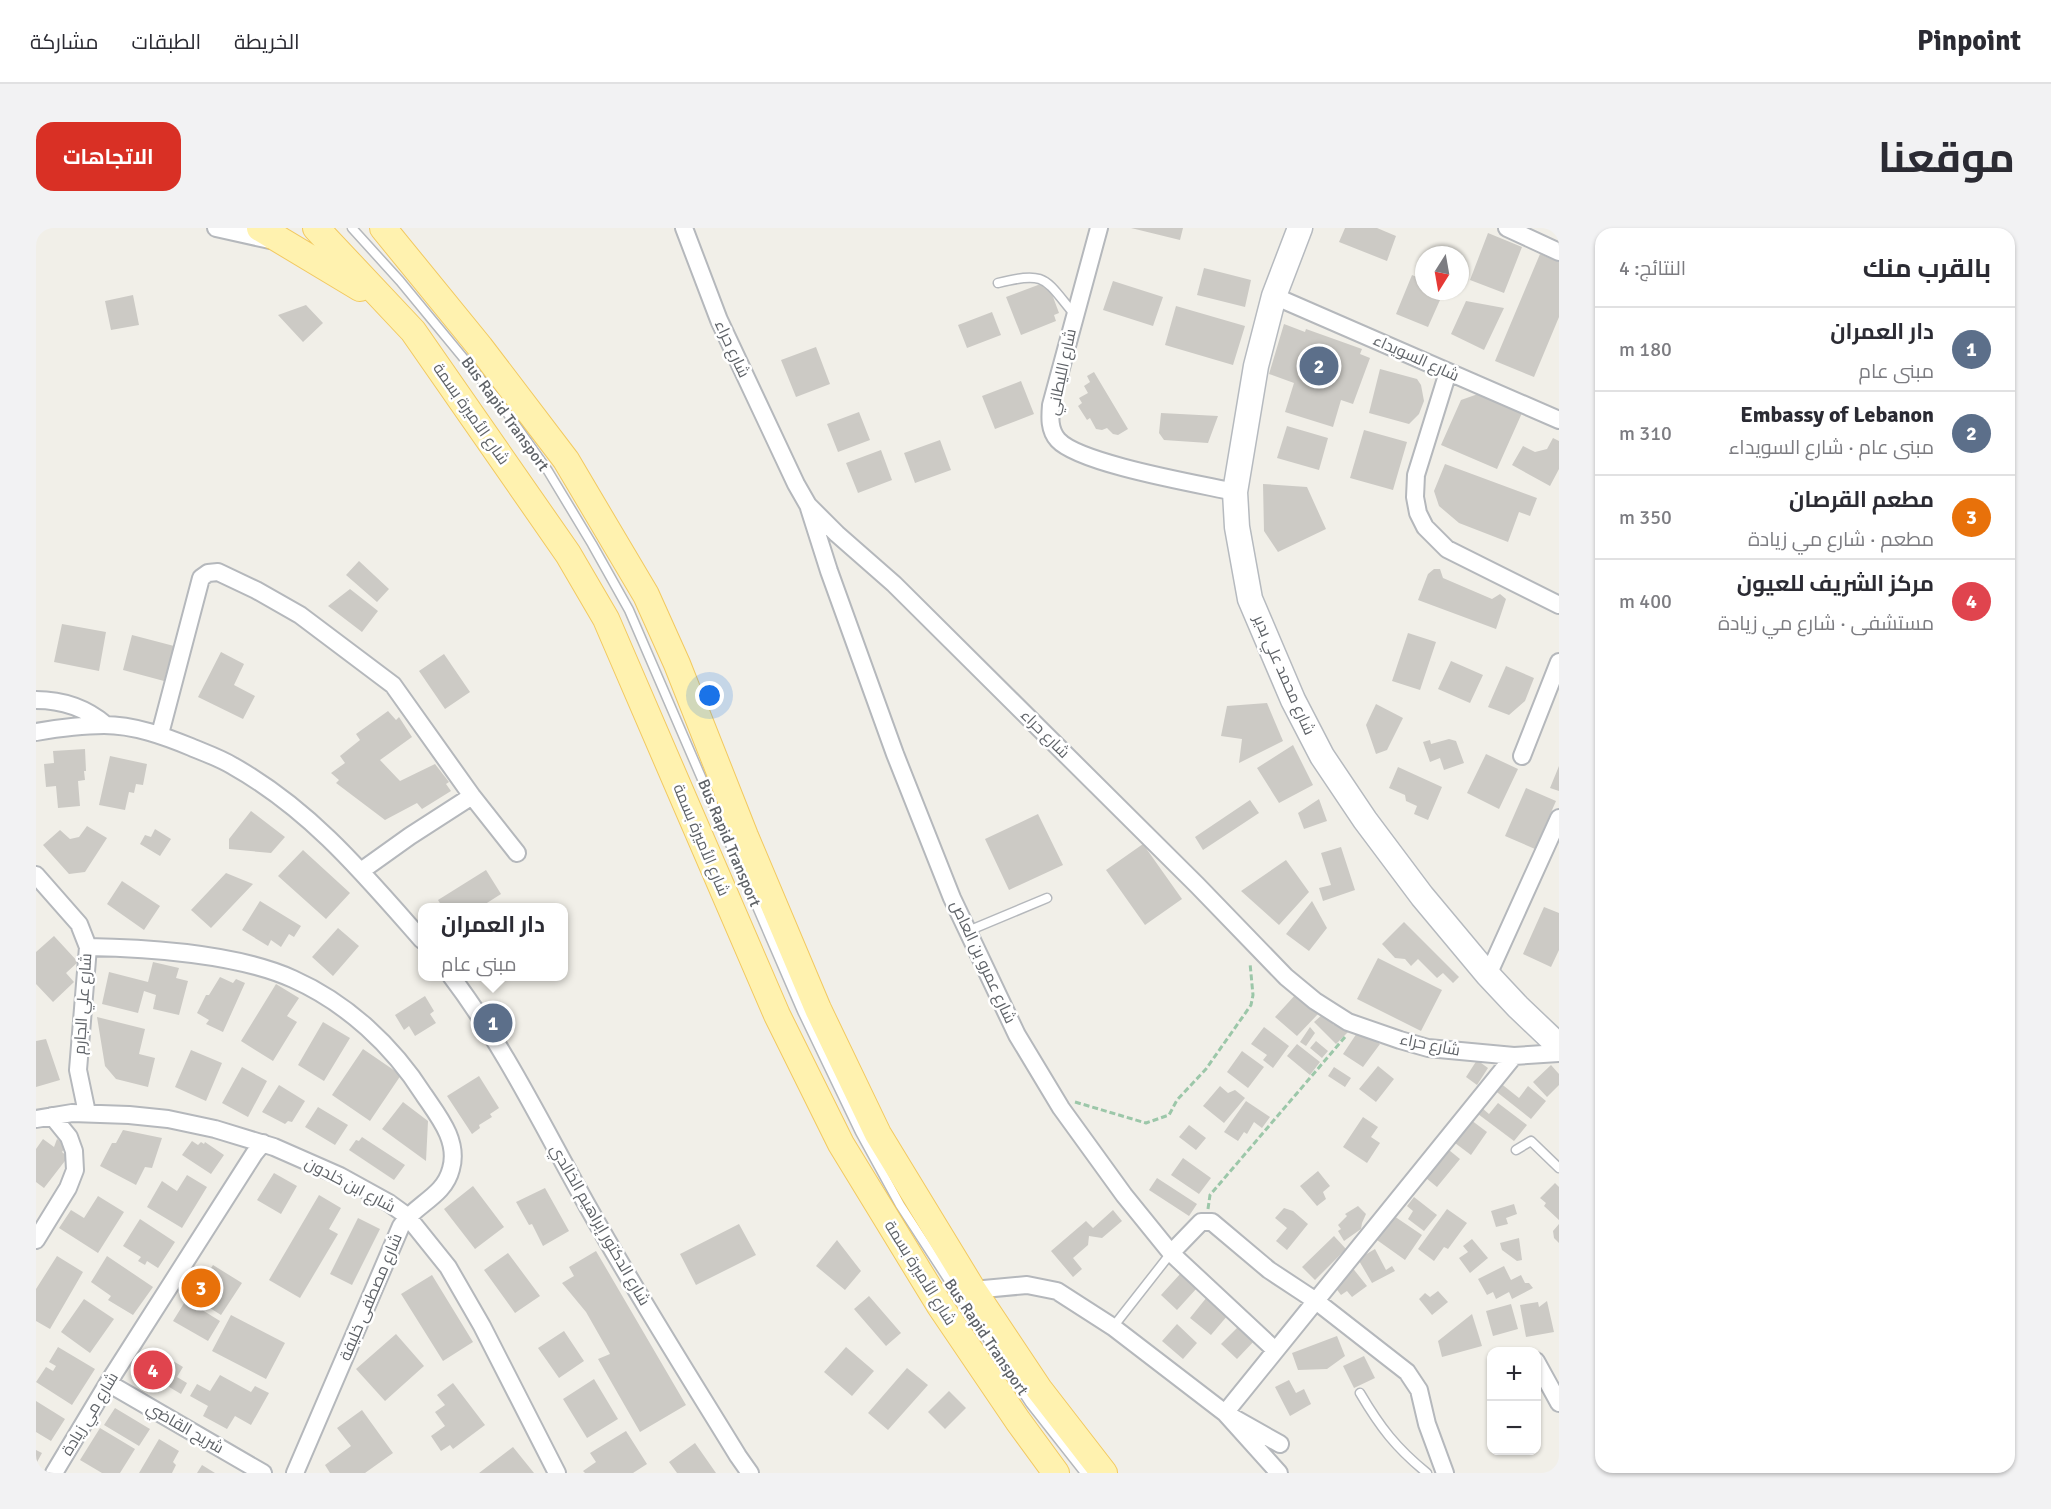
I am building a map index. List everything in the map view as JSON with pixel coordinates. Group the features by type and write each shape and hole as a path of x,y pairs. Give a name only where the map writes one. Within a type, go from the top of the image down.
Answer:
{"main road":[{"path":"260,228 386,303"},
{"name":"شارع الأميرة بسمة","path":"316,228 412,330 568,554 606,619 777,1015 841,1144 940,1306 1056,1473"},
{"path":"383,228 480,347 566,460 646,595 677,664 745,836 818,1009 878,1134 973,1290 1039,1389 1104,1473"}],"street":[{"path":"216,228 288,244"},
{"name":"شارع حراء","path":"684,228 719,320 808,505 894,584 1197,885 1286,977 1316,1001 1348,1022 1400,1041 1428,1048 1514,1056 1559,1053"},
{"name":"شارع الليطاني","path":"1099,228 1051,405 1052,430 1058,440 1077,453 1235,492"},
{"name":"شارع محمد علي بدير","path":"1300,228 1274,296 1256,366 1235,492 1237,527 1250,599 1293,700 1317,747 1372,829 1422,896 1488,975 1559,1046"},
{"path":"1507,228 1559,252"},
{"name":"شارع السويداء","path":"1274,296 1559,420"},
{"path":"1448,372 1416,475 1415,497 1418,513 1425,527 1447,549 1559,605"},
{"name":"شارع عمرو بن العاص","path":"808,505 829,572 895,754 952,898 1017,1035 1053,1095 1124,1195 1172,1253 1275,1350"},
{"path":"160,734 201,578 208,573 218,572 300,615 393,685 472,796 518,853"},
{"path":"1522,756 1559,662"},
{"path":"36,700 71,705 92,713 106,725"},
{"path":"36,732 67,727 106,725 160,734 232,765 273,792 319,827 418,934"},
{"path":"362,871 410,836 472,796"},
{"path":"1488,975 1559,818"},
{"name":"شارع علي الجارم","path":"36,875 79,924 88,947 78,1070 87,1113"},
{"name":"شارع مصطفى خليفة","path":"88,947 128,948 229,959 292,978 327,996 361,1022 408,1070 446,1128 453,1148 451,1168 445,1183 438,1193 408,1216 392,1246 346,1360 296,1473"},
{"name":"شارع الدكتور إبراهيم الخالدي","path":"455,981 469,1000 527,1096 616,1256 750,1473"},
{"path":"1225,1413 1514,1056"},
{"name":"شارع ابن خلدون","path":"44,1118 87,1113 168,1119 215,1129 263,1143 340,1176 408,1216 448,1267 482,1326 557,1473"},
{"path":"36,1240 68,1188 75,1170 74,1151 69,1137 44,1118"},
{"name":"شارع مي زيادة","path":"54,1473 108,1383 263,1143"},
{"path":"1172,1253 1201,1222 1212,1222 1269,1270 1316,1301 1391,1359 1414,1380 1419,1390 1427,1424 1445,1473"},
{"path":"973,1290 1027,1285 1057,1291 1113,1326 1225,1413 1280,1444"},
{"path":"1541,1370 1559,1403"},
{"name":"شريح القاضي","path":"108,1383 263,1473"},
{"path":"1225,1413 1279,1473"}],"lane":[{"name":"Bus Rapid Transport","path":"352,228 408,290 498,400 548,471 592,544 629,610 793,991 860,1132 900,1205 948,1280 1030,1403 1085,1473"},
{"path":"998,283 1025,277 1039,278 1050,286 1075,315"},
{"path":"968,931 1047,898"},
{"path":"1516,1150 1531,1141 1559,1168"},
{"path":"1113,1326 1172,1253"},
{"path":"1360,1393 1380,1426 1394,1443 1427,1473"}],"path":[{"path":"1053,1095 1146,1123 1169,1115 1177,1100 1206,1069 1251,1005 1253,995 1249,955 1252,942"},
{"path":"1210,1195 1356,1024"}],"building":[{"path":"1131,228 1183,228 1180,240"},
{"path":"1345,228 1377,228 1396,236 1387,261 1339,242"},
{"path":"1488,233 1522,247 1504,293 1470,280"},
{"path":"1540,254 1559,262 1559,317 1534,377 1495,361"},
{"path":"1204,268 1251,280 1245,307 1197,295"},
{"path":"1412,275 1415,276 1415,300 1440,300 1428,327 1396,314"},
{"path":"1113,281 1163,297 1153,326 1103,310"},
{"path":"1038,285 1049,286 1059,313 1054,315 1056,321 1021,335 1006,297"},
{"path":"133,295 139,325 111,330 105,301"},
{"path":"1466,301 1504,308 1484,350 1451,334"},
{"path":"306,305 323,323 303,342 278,315"},
{"path":"1176,306 1245,326 1233,365 1165,345"},
{"path":"992,312 1001,335 967,348 958,325"},
{"path":"1284,324 1305,332 1306,329 1362,349 1360,354 1370,358 1353,404 1341,400 1333,427 1285,412 1294,383 1269,374"},
{"path":"816,347 830,384 796,397 781,360"},
{"path":"1380,369 1417,379 1421,385 1424,401 1419,414 1409,424 1369,413"},
{"path":"1094,372 1128,429 1118,435 1113,434 1107,428 1096,429 1090,418 1087,420 1078,406 1082,403 1079,398 1088,393 1084,386 1090,382 1087,376"},
{"path":"1021,381 1034,414 995,429 982,396"},
{"path":"1478,394 1522,413 1497,469 1441,445 1461,400"},
{"path":"859,412 870,440 838,452 827,424"},
{"path":"1161,413 1218,416 1208,443 1164,440 1159,433"},
{"path":"1287,426 1328,438 1319,470 1277,458"},
{"path":"1364,430 1407,442 1393,490 1350,478"},
{"path":"1553,438 1559,441 1559,469 1550,486 1512,465 1523,446 1535,452 1547,449"},
{"path":"940,440 951,470 915,483 904,453"},
{"path":"881,450 892,480 858,493 846,463"},
{"path":"1445,464 1537,498 1530,516 1519,512 1508,542 1459,523 1439,506 1434,491"},
{"path":"1263,484 1307,487 1326,529 1278,552 1264,531"},
{"path":"359,561 389,589 377,602 346,575"},
{"path":"1434,569 1440,569 1443,578 1492,599 1500,594 1506,599 1496,629 1418,600 1428,574"},
{"path":"350,589 378,611 362,632 328,606"},
{"path":"62,624 106,632 99,671 54,662"},
{"path":"1408,633 1436,642 1420,690 1392,681"},
{"path":"132,635 174,646 164,681 123,670"},
{"path":"221,652 244,664 234,685 255,696 243,719 198,697"},
{"path":"444,654 470,692 445,709 419,671"},
{"path":"1451,661 1483,675 1470,703 1438,689"},
{"path":"1506,666 1534,678 1525,701 1509,715 1488,707"},
{"path":"1267,703 1283,741 1239,763 1242,739 1221,736 1227,706"},
{"path":"1376,704 1403,718 1387,750 1376,754 1366,725"},
{"path":"388,711 396,720 399,717 412,737 380,760 400,781 435,764 449,782 446,784 451,791 422,809 417,803 385,820 336,783 339,780 331,773 345,763 340,756 360,740 356,734"},
{"path":"1449,739 1456,741 1464,763 1444,770 1440,758 1430,762 1423,742 1430,740 1431,744"},
{"path":"1293,745 1313,785 1279,803 1257,768"},
{"path":"85,749 85,780 78,781 80,806 58,808 56,786 46,787 44,764 54,763 53,751"},
{"path":"1486,754 1518,769 1499,809 1467,793"},
{"path":"110,756 147,764 143,785 136,784 134,793 129,792 125,810 99,805"},
{"path":"1559,766 1559,791 1550,788"},
{"path":"1398,767 1442,787 1428,820 1414,814 1417,806 1406,801 1405,795 1389,788"},
{"path":"1526,788 1556,801 1535,849 1505,836"},
{"path":"1319,799 1327,821 1304,829 1298,813"},
{"path":"1250,800 1259,813 1203,850 1195,837"},
{"path":"251,811 285,837 271,853 229,849 229,839"},
{"path":"1038,814 1063,865 1009,890 985,839"},
{"path":"87,826 107,838 85,872 69,874 43,845 60,830 70,839 79,837"},
{"path":"155,829 171,839 160,856 140,844 145,835 151,837"},
{"path":"1143,844 1182,899 1145,925 1106,870"},
{"path":"1341,847 1355,890 1323,901 1319,888 1331,885 1321,853"},
{"path":"303,850 350,893 326,919 278,876"},
{"path":"1286,860 1309,892 1279,925 1241,891"},
{"path":"486,870 501,894 487,903 440,903 438,900"},
{"path":"226,873 253,884 211,928 191,910"},
{"path":"122,881 160,906 144,930 107,904"},
{"path":"260,901 301,926 294,937 289,934 281,947 271,940 268,946 242,930"},
{"path":"1312,901 1327,928 1309,951 1286,934"},
{"path":"1544,907 1559,913 1559,950 1551,967 1523,954"},
{"path":"1404,922 1459,977 1453,983 1443,973 1437,978 1418,959 1411,966 1405,959 1395,958 1382,944"},
{"path":"338,928 359,946 333,976 312,957"},
{"path":"54,936 78,962 66,973 74,982 53,1002 36,984 36,952"},
{"path":"1378,958 1442,990 1421,1031 1357,999"},
{"path":"153,962 179,968 176,978 188,981 179,1015 153,1009 156,995 144,991 138,1013 102,1004 109,972 148,982"},
{"path":"220,977 233,983 236,979 245,983 223,1032 206,1024 209,1020 197,1013 206,995 209,995"},
{"path":"276,984 299,998 287,1016 297,1022 273,1061 241,1041"},
{"path":"1297,993 1319,1013 1297,1036 1275,1017"},
{"path":"425,996 434,1011 430,1014 436,1023 415,1036 409,1026 404,1030 395,1015"},
{"path":"1323,1014 1334,1025 1338,1021 1349,1031 1336,1044 1314,1022"},
{"path":"97,1017 145,1029 139,1054 155,1058 148,1087 116,1079 105,1066"},
{"path":"323,1022 350,1038 324,1081 298,1065"},
{"path":"1264,1027 1289,1046 1273,1068 1263,1060 1267,1055 1251,1044"},
{"path":"1310,1027 1315,1033 1306,1046 1300,1042"},
{"path":"1359,1030 1380,1044 1363,1067 1343,1054"},
{"path":"46,1039 60,1080 36,1087 36,1041"},
{"path":"1316,1041 1328,1051 1322,1058 1310,1048"},
{"path":"1297,1044 1320,1062 1310,1075 1287,1056"},
{"path":"363,1049 401,1075 370,1121 332,1095"},
{"path":"191,1050 222,1063 206,1101 175,1087"},
{"path":"1242,1051 1264,1067 1248,1088 1227,1072"},
{"path":"1477,1060 1488,1068 1477,1085 1466,1077"},
{"path":"1551,1065 1559,1074 1559,1085 1547,1097 1533,1082"},
{"path":"1378,1066 1394,1079 1376,1102 1359,1089"},
{"path":"242,1067 267,1081 248,1117 222,1103"},
{"path":"1334,1067 1351,1078 1345,1087 1328,1076"},
{"path":"479,1076 499,1108 490,1114 492,1117 479,1125 480,1128 472,1134 447,1096"},
{"path":"1499,1082 1519,1098 1528,1086 1546,1101 1531,1119 1493,1089"},
{"path":"279,1085 305,1101 292,1122 288,1121 285,1124 262,1112"},
{"path":"1220,1086 1228,1093 1235,1090 1245,1098 1224,1123 1203,1106"},
{"path":"1246,1101 1270,1117 1262,1128 1254,1122 1247,1134 1244,1132 1238,1141 1224,1132"},
{"path":"403,1102 428,1121 426,1161 382,1129"},
{"path":"1498,1103 1527,1125 1514,1141 1478,1114 1482,1108 1489,1114"},
{"path":"318,1107 348,1125 335,1145 305,1127"},
{"path":"1363,1117 1378,1127 1371,1137 1380,1143 1367,1163 1343,1147"},
{"path":"1467,1117 1487,1132 1471,1155 1451,1140"},
{"path":"1189,1125 1206,1138 1196,1150 1179,1137"},
{"path":"123,1130 162,1138 152,1168 145,1167 136,1185 100,1166 112,1143 116,1143"},
{"path":"362,1137 405,1165 394,1180 349,1150 356,1140 359,1141"},
{"path":"43,1139 54,1147 57,1139 66,1146 62,1152 68,1157 44,1188 36,1182 36,1149"},
{"path":"192,1141 198,1145 205,1142 224,1155 211,1174 182,1155"},
{"path":"1444,1146 1460,1159 1437,1187 1421,1174"},
{"path":"1183,1158 1211,1178 1199,1194 1171,1175"},
{"path":"1318,1171 1330,1186 1323,1192 1326,1199 1317,1206 1300,1186"},
{"path":"274,1173 297,1186 281,1214 257,1200"},
{"path":"187,1175 207,1187 182,1228 147,1207 162,1181 177,1191"},
{"path":"1157,1178 1197,1204 1189,1216 1149,1190"},
{"path":"1555,1183 1559,1187 1559,1220 1544,1206 1546,1203 1540,1198"},
{"path":"473,1186 504,1227 475,1249 444,1209"},
{"path":"545,1188 569,1231 543,1246 532,1224 529,1225 516,1202"},
{"path":"319,1195 341,1208 329,1229 338,1234 300,1298 269,1280"},
{"path":"98,1196 124,1212 98,1253 59,1228 71,1210 84,1218"},
{"path":"1414,1197 1437,1215 1424,1231 1408,1219 1413,1211 1407,1206"},
{"path":"1514,1204 1517,1214 1506,1218 1508,1224 1496,1227 1491,1211"},
{"path":"1358,1206 1366,1214 1361,1229 1344,1241 1338,1231 1341,1229 1338,1225 1347,1216 1345,1214"},
{"path":"1284,1208 1293,1211 1308,1224 1287,1250 1276,1241 1287,1228 1275,1218"},
{"path":"1447,1209 1467,1223 1448,1249 1444,1247 1434,1261 1418,1249"},
{"path":"1113,1210 1122,1221 1102,1238 1089,1236 1088,1245 1073,1258 1082,1269 1073,1277 1051,1251 1086,1221 1093,1228"},
{"path":"1394,1216 1422,1235 1405,1260 1377,1240"},
{"path":"358,1218 380,1229 352,1285 330,1274"},
{"path":"140,1219 175,1242 158,1268 147,1261 145,1265 138,1261 141,1257 123,1246"},
{"path":"739,1224 756,1255 696,1285 680,1254"},
{"path":"1559,1224 1559,1243 1554,1238 1553,1231"},
{"path":"1334,1236 1346,1249 1315,1280 1302,1267"},
{"path":"1519,1238 1522,1260 1517,1261 1502,1250 1500,1243"},
{"path":"1472,1239 1488,1258 1470,1273 1459,1258 1468,1252 1463,1246"},
{"path":"837,1240 861,1271 845,1290 816,1266"},
{"path":"1375,1249 1386,1270 1392,1266 1395,1271 1372,1283 1358,1259"},
{"path":"596,1251 686,1405 640,1432 598,1359 610,1354 586,1312 562,1283 574,1276 569,1267"},
{"path":"508,1253 540,1296 515,1313 484,1270"},
{"path":"57,1256 83,1272 50,1329 36,1321 36,1289"},
{"path":"107,1256 153,1287 133,1315 108,1300 111,1296 91,1282"},
{"path":"213,1265 242,1283 221,1315 180,1289 191,1271 204,1279"},
{"path":"1351,1266 1367,1286 1352,1297 1347,1291 1341,1295 1332,1283"},
{"path":"1504,1266 1511,1280 1521,1275 1525,1283 1529,1283 1533,1288 1512,1299 1509,1292 1496,1299 1493,1292 1487,1295 1478,1279"},
{"path":"1181,1273 1197,1288 1177,1310 1161,1295"},
{"path":"432,1275 473,1342 443,1361 401,1294"},
{"path":"1438,1291 1448,1302 1432,1315 1419,1299 1425,1293 1430,1297"},
{"path":"869,1296 901,1333 886,1346 854,1309"},
{"path":"1207,1297 1228,1315 1211,1335 1190,1318"},
{"path":"84,1299 114,1319 90,1353 61,1332"},
{"path":"186,1300 220,1321 208,1341 173,1321"},
{"path":"1547,1301 1554,1332 1526,1337 1520,1305 1538,1302 1539,1307"},
{"path":"1511,1304 1518,1329 1493,1336 1486,1311"},
{"path":"1472,1314 1482,1346 1442,1357 1438,1341"},
{"path":"231,1315 285,1343 266,1379 212,1351"},
{"path":"1177,1324 1197,1343 1183,1359 1162,1341"},
{"path":"1241,1324 1256,1339 1237,1359 1221,1344"},
{"path":"564,1331 584,1361 559,1378 538,1348"},
{"path":"396,1334 424,1366 385,1401 356,1369"},
{"path":"1337,1336 1345,1356 1327,1369 1298,1370 1292,1353"},
{"path":"58,1347 95,1369 72,1405 36,1382 46,1367 53,1371 56,1366 49,1362"},
{"path":"846,1347 874,1371 852,1396 824,1372"},
{"path":"155,1350 183,1367 177,1377 187,1383 181,1394 142,1371"},
{"path":"1364,1356 1375,1378 1354,1388 1343,1366"},
{"path":"907,1368 928,1385 888,1430 868,1413"},
{"path":"220,1375 251,1392 255,1386 269,1393 251,1425 235,1416 227,1429 203,1416 208,1406 190,1396 197,1384 210,1391"},
{"path":"594,1379 618,1419 587,1438 563,1399"},
{"path":"1289,1380 1296,1393 1304,1389 1311,1404 1290,1416 1275,1387"},
{"path":"453,1383 485,1425 453,1449 450,1445 441,1451 431,1436 445,1426 435,1412 445,1405 437,1395"},
{"path":"949,1391 966,1408 945,1429 928,1412"},
{"path":"36,1401 65,1419 51,1441 36,1432"},
{"path":"115,1408 150,1429 139,1446 104,1425"},
{"path":"362,1410 393,1453 365,1473 330,1473 325,1465 351,1446 337,1428"},
{"path":"100,1428 135,1449 120,1473 102,1473 80,1460"},
{"path":"626,1431 647,1464 633,1473 585,1473 583,1471 596,1462 590,1453"},
{"path":"159,1439 179,1451 173,1462 176,1465 172,1473 139,1473"},
{"path":"695,1443 716,1473 677,1473 669,1462"},
{"path":"513,1447 534,1473 479,1473"},
{"path":"36,1450 42,1453 36,1464"},
{"path":"202,1465 215,1473 197,1473"}],"place":[{"name":"Embassy of Lebanon","path":"1319,366"},
{"name":"دار العمران","path":"493,1023"},
{"name":"مطعم القرصان","path":"201,1288"},
{"name":"مركز الشريف للعيون","path":"153,1370"}]}
